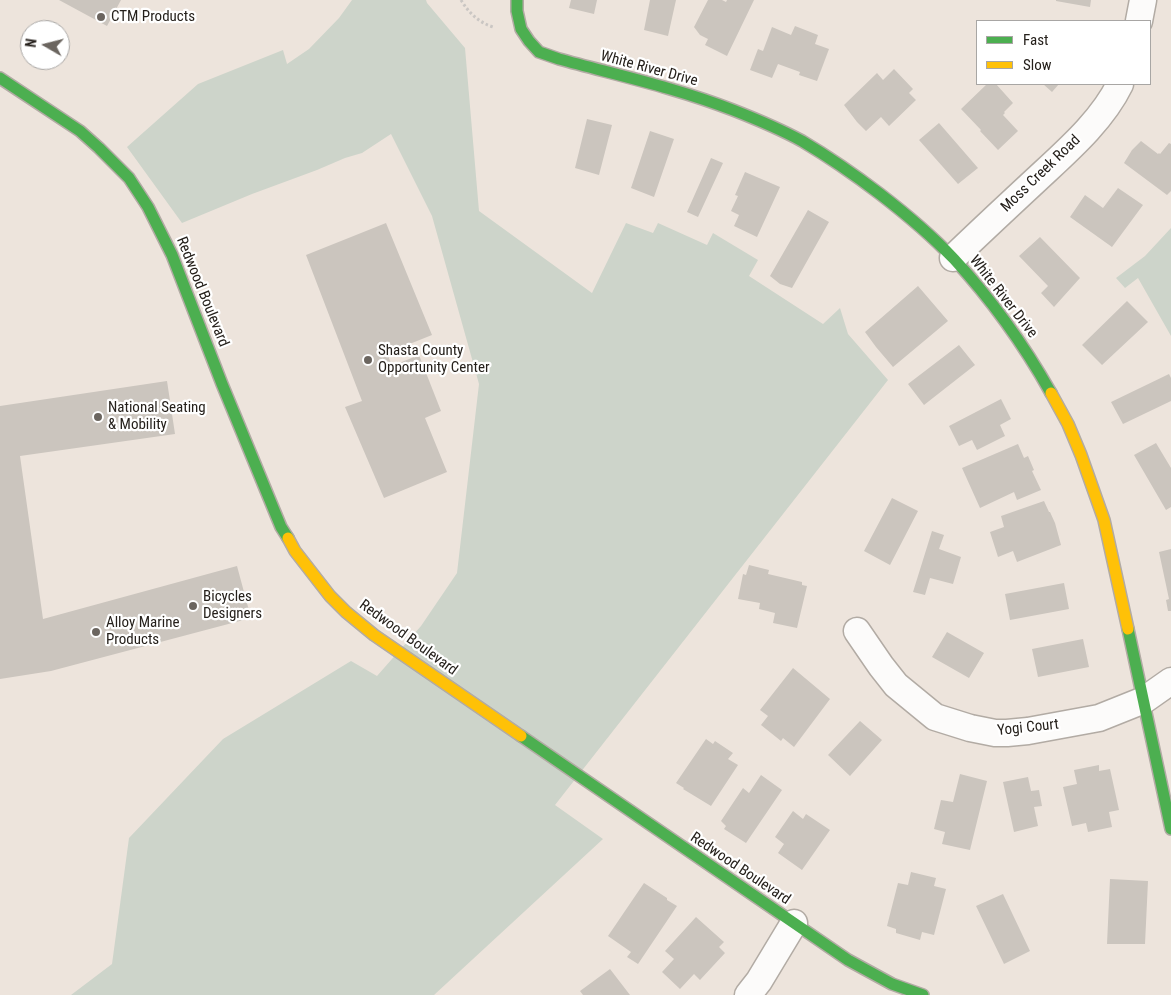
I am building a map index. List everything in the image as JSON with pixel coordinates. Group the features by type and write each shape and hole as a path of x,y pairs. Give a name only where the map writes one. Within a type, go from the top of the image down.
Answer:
{"street":[{"name":"White River Drive","path":"517,0 517,12 521,29 539,52 549,57 690,95 733,110 801,141 849,171 911,218 953,258 982,292 1017,338 1040,373 1068,424 1104,520 1171,829"},
{"path":"1139,20 1143,0"},
{"name":"Redwood Boulevard","path":"0,78 80,131 129,178 140,194 172,255 222,384 281,527 295,551 335,601 374,635 794,924 848,960 892,984 923,995"},
{"name":"Moss Creek Road","path":"953,258 1064,154 1105,110 1119,85"},
{"name":"Yogi Court","path":"857,631 896,685 935,717 970,728 995,733 1028,731 1099,718 1144,700 1171,681"},
{"path":"748,995 759,981 794,924"}],"path":[{"path":"461,0 467,10 482,23 493,27"}],"shaded area":[{"path":"352,0 426,0 465,48 479,211 592,293 626,223 653,233 658,223 707,245 713,233 758,260 749,276 823,324 840,308 848,334 888,380 555,805 603,839 434,995 71,995 112,964 129,838 223,739 351,661 377,676 421,626 457,573 479,384 432,216 391,134 362,153 252,194 182,223 127,147 198,84 283,50 287,64 309,49 339,18"},
{"path":"1171,228 1171,336 1138,278 1125,288 1116,278 1145,256"}],"building":[{"name":"CTM Products","path":"59,0 121,0 107,26"},
{"path":"571,0 597,0 594,14 569,8"},
{"path":"650,0 676,0 668,36 644,30"},
{"path":"708,0 722,0 726,2 727,0 754,0 727,56 705,45 708,39 700,35 694,27"},
{"path":"1056,0 1091,0 1090,7"},
{"path":"795,26 818,35 815,44 829,49 817,81 799,75 800,72 778,64 772,78 750,70 758,49 763,51 772,27 791,35"},
{"path":"894,69 913,89 909,93 916,100 889,126 881,117 866,131 844,105 877,73 883,80"},
{"path":"986,85 997,85 1013,103 1003,115 1018,131 998,150 961,109"},
{"path":"1044,85 1058,85 1052,92"},
{"path":"587,119 612,125 599,175 575,168"},
{"path":"939,123 978,168 958,184 919,140"},
{"path":"650,131 674,139 654,197 631,188"},
{"path":"1141,141 1158,154 1169,143 1171,144 1171,191 1167,195 1124,163 1132,150"},
{"path":"711,158 723,163 698,217 687,212"},
{"path":"745,172 780,187 757,237 734,226 739,215 731,211 738,196 735,195"},
{"path":"1118,188 1143,205 1112,247 1070,217 1085,195 1103,208"},
{"path":"808,210 829,222 792,288 780,284 770,276"},
{"name":"Shasta County Opportunity Center","path":"386,223 432,335 387,353 392,366 419,355 441,411 425,418 447,472 384,498 345,407 362,401 306,255"},
{"path":"1040,237 1080,278 1054,307 1041,293 1048,286 1019,256"},
{"path":"918,286 948,321 893,367 865,332"},
{"path":"1127,301 1148,322 1102,365 1082,345"},
{"path":"959,345 975,365 924,405 908,384"},
{"path":"1169,374 1171,378 1171,401 1123,424 1111,402"},
{"path":"167,381 175,434 20,456 43,619 237,566 251,618 51,671 0,679 0,406"},
{"path":"1001,399 1011,419 1000,425 1005,436 977,450 972,440 959,446 949,426"},
{"path":"1156,443 1171,468 1171,507 1166,510 1134,455"},
{"path":"1018,444 1024,458 1028,456 1034,470 1032,471 1041,490 1017,500 1014,492 980,508 962,468"},
{"path":"892,498 918,511 890,565 864,551"},
{"path":"1044,501 1055,523 1061,545 1017,562 1013,551 998,557 990,532 1004,527 1001,516"},
{"path":"932,531 944,535 939,549 961,557 953,584 930,578 925,595 913,592"},
{"path":"1171,549 1171,611 1168,611 1166,600 1169,599 1159,552"},
{"path":"749,565 769,570 768,574 802,582 802,585 807,586 797,628 773,623 775,613 759,609 760,603 738,599 743,574 746,575"},
{"path":"1064,583 1069,609 1010,620 1005,594"},
{"path":"947,632 984,653 969,678 932,657"},
{"path":"1083,639 1089,667 1038,677 1032,649"},
{"path":"793,668 830,699 794,747 783,738 781,741 761,725 768,716 760,710"},
{"path":"860,721 882,740 850,776 828,755"},
{"path":"706,739 713,744 715,741 733,753 728,759 738,765 711,806 676,783"},
{"path":"1099,765 1099,771 1110,769 1119,810 1109,812 1112,827 1088,832 1086,823 1072,826 1063,787 1077,784 1074,770"},
{"path":"960,774 987,781 970,850 942,844 945,832 934,829 941,800 953,802"},
{"path":"761,775 782,790 746,843 724,829 726,826 721,821 743,788 749,793"},
{"path":"1028,777 1031,791 1039,790 1042,806 1034,807 1038,826 1014,832 1003,782"},
{"path":"793,811 803,819 806,814 830,830 802,870 778,853 784,844 775,837"},
{"path":"911,872 936,878 934,886 946,889 934,935 922,932 920,940 896,933 896,929 887,926 898,883 908,885"},
{"path":"1110,879 1148,881 1145,944 1107,944"},
{"path":"644,883 677,906 638,964 627,957 631,952 608,936"},
{"path":"1003,894 1030,951 1004,964 976,906"},
{"path":"696,917 724,942 719,947 725,953 700,980 694,974 680,989 662,972 674,959 665,951"},
{"path":"610,969 630,995 583,995 580,991"}],"traffic: fast":[{"path":"517,0 517,11 521,29 539,52 690,95 750,117 802,141 871,187 927,233 968,274 1030,357 1051,393"},
{"path":"0,78 80,131 129,178 148,207 172,255 222,384 281,527 288,538"},
{"path":"1128,629 1171,829"},
{"path":"521,736 848,960 892,984 923,995"}],"traffic: slow":[{"path":"1051,393 1068,424 1081,455 1104,520 1128,629"},
{"path":"288,538 295,551 330,596 346,612 374,635 521,736"}],"place":[{"name":"CTM Products","path":"101,17"},
{"name":"Shasta County Opportunity Center","path":"368,360"},
{"name":"National Seating & Mobility","path":"98,417"},
{"name":"Bicycles Designers","path":"193,606"},
{"name":"Alloy Marine Products","path":"96,632"}]}
